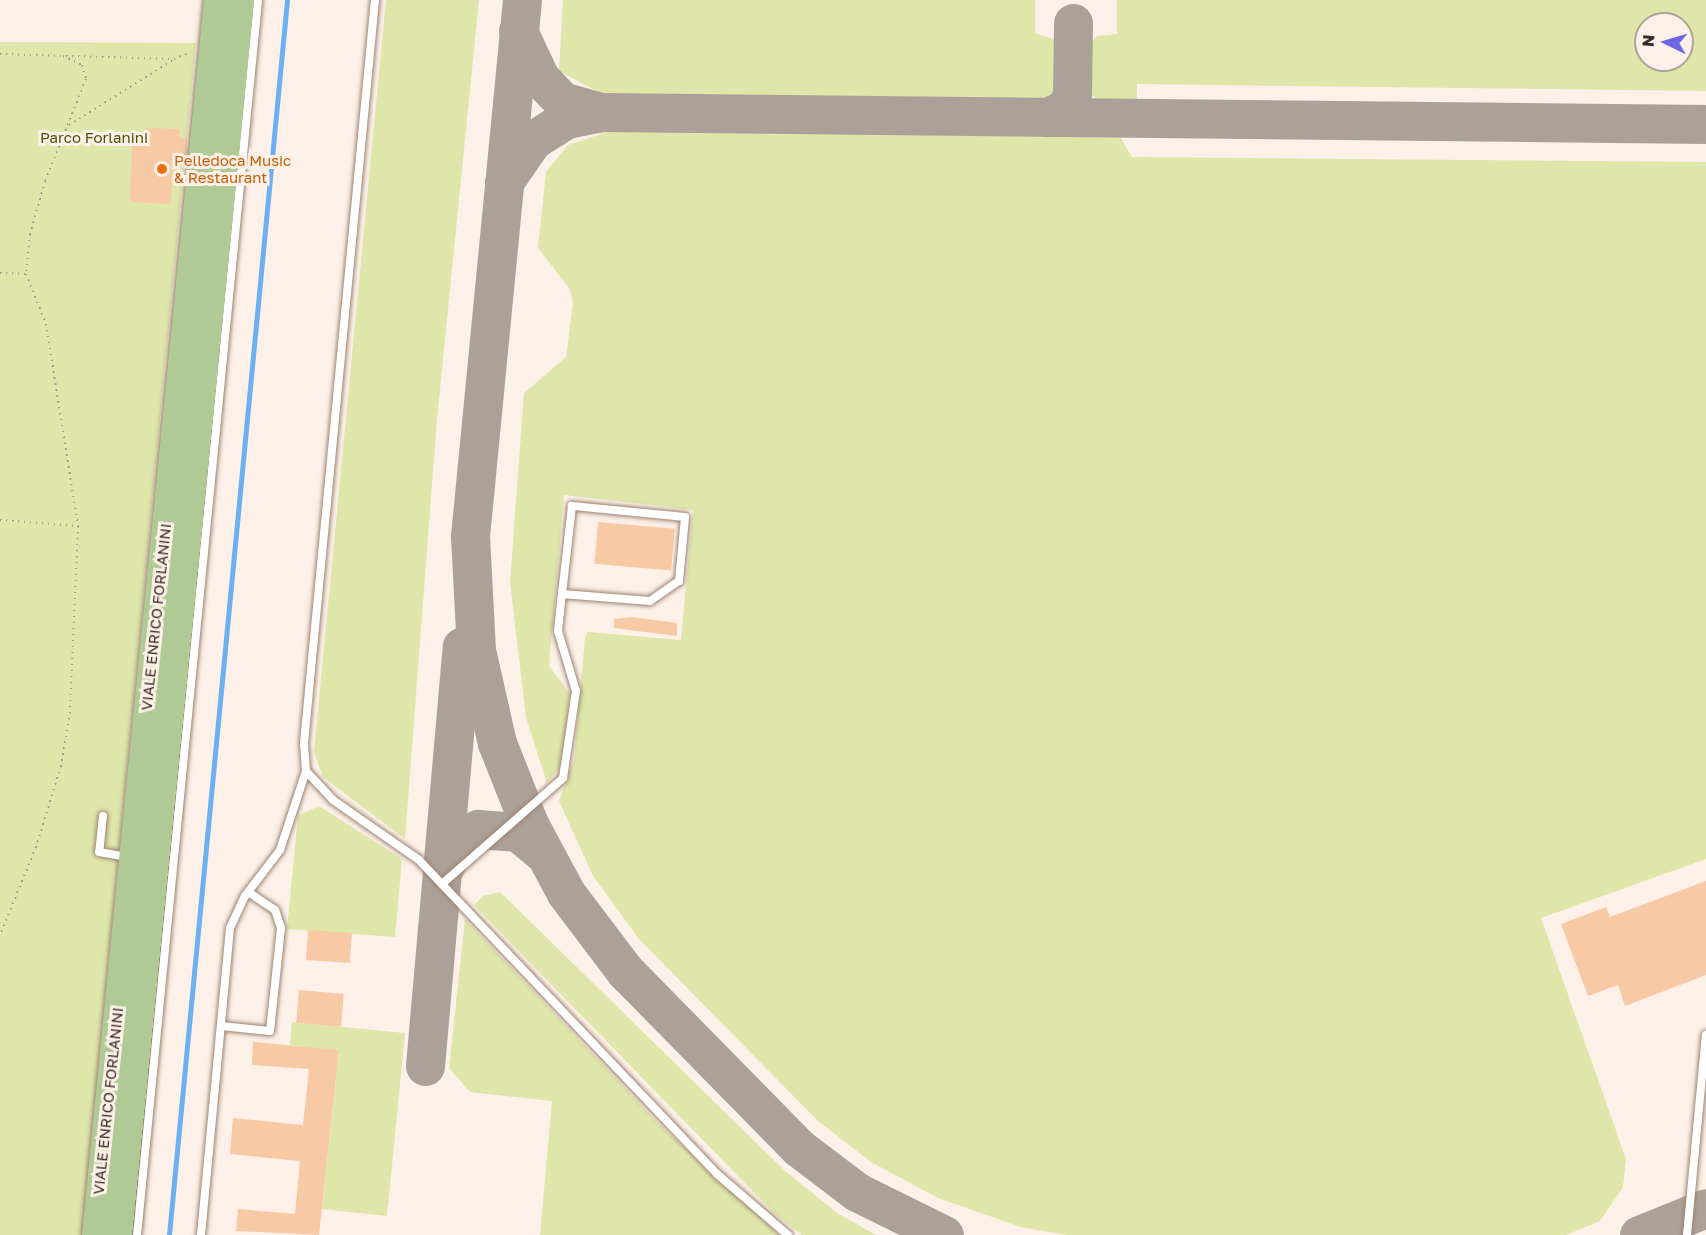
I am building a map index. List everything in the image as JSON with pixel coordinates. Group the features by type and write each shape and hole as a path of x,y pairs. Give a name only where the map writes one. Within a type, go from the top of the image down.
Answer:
{"main road":[{"name":"VIALE ENRICO FORLANINI","path":"95,1235 132,858 206,43 217,0"},
{"name":"VIALE ENRICO FORLANINI","path":"119,1235 241,0"}],"lane":[{"path":"206,43 208,0"},
{"path":"137,1235 258,0"},
{"path":"201,1235 231,928 248,892 280,850 306,771 304,743 375,0"},
{"path":"442,884 564,778 576,691 558,631 562,594 572,506 685,517 679,581 650,601 562,594"},
{"path":"306,771 333,800 419,860 717,1174 788,1235"},
{"path":"103,816 99,852 132,858"},
{"path":"221,1026 270,1030 281,928 275,910 248,892"},
{"path":"1687,1235 1706,1035"}],"path":[{"path":"67,127 174,59 206,43"},
{"path":"0,54 174,59"},
{"path":"0,935 61,766 70,712 78,526 46,324 26,274 30,234 86,79 82,65 63,56"},
{"path":"0,273 26,274"},
{"path":"0,520 78,526"}],"green space":[{"path":"386,0 479,0 437,419 405,839 323,777 314,752"},
{"path":"563,0 1035,0 1035,33 1056,40 1054,92 1047,101 1036,102 602,94 559,71"},
{"path":"1117,0 1706,0 1706,91 1137,84 1137,99 1098,100 1089,93 1092,42 1097,36 1117,34"},
{"name":"Parco Forlanini","path":"0,42 196,43 82,1235 0,1235"},
{"path":"613,130 1113,136 1120,137 1132,157 1706,162 1706,859 1541,918 1626,1159 1623,1187 1600,1221 1566,1235 1066,1235 1021,1227 938,1198 871,1162 817,1120 639,939 593,876 559,801 574,760 585,638 588,632 681,640 693,510 564,495 549,666 570,694 563,764 547,783 526,718 510,582 524,393 566,357 573,304 570,289 538,248 546,172 568,145"},
{"path":"319,806 402,859 395,937 287,929 298,816"},
{"path":"500,892 784,1170 837,1213 876,1235 802,1235 773,1212 474,905 483,896"},
{"path":"465,919 658,1123 779,1235 540,1235 552,1101 470,1092 449,1068"},
{"path":"292,1022 405,1033 387,1216 322,1209 339,1051 290,1045"}],"building":[{"path":"147,128 180,129 179,138 187,139 187,156 173,155 171,204 130,202 132,144 141,144"},
{"path":"598,522 675,529 671,571 594,564"},
{"path":"631,617 677,623 677,636 614,628 614,619"},
{"path":"1706,881 1706,975 1625,1006 1618,985 1588,996 1561,924 1606,907 1610,917"},
{"path":"308,930 352,933 350,963 306,960"},
{"path":"299,990 344,994 341,1027 296,1023"},
{"path":"253,1042 339,1050 319,1235 236,1231 238,1209 295,1214 300,1161 230,1154 233,1118 303,1125 309,1069 252,1065"}],"waterway":[{"path":"169,1235 287,0"}],"taxiway":[{"path":"522,0 470,536 476,650 497,743 529,824 566,893 625,971 799,1148 857,1192 944,1235"},
{"path":"1047,117 1063,110 1072,97 1073,23"},
{"path":"518,31 540,78 562,101 601,112"},
{"path":"504,182 533,140 566,119 601,112 1706,124"},
{"path":"425,1066 462,647"},
{"path":"443,870 457,842 478,829 518,832 543,853"},
{"path":"1639,1235 1706,1208"}],"place":[{"name":"Pelledoca Music & Restaurant","path":"162,169"}]}
